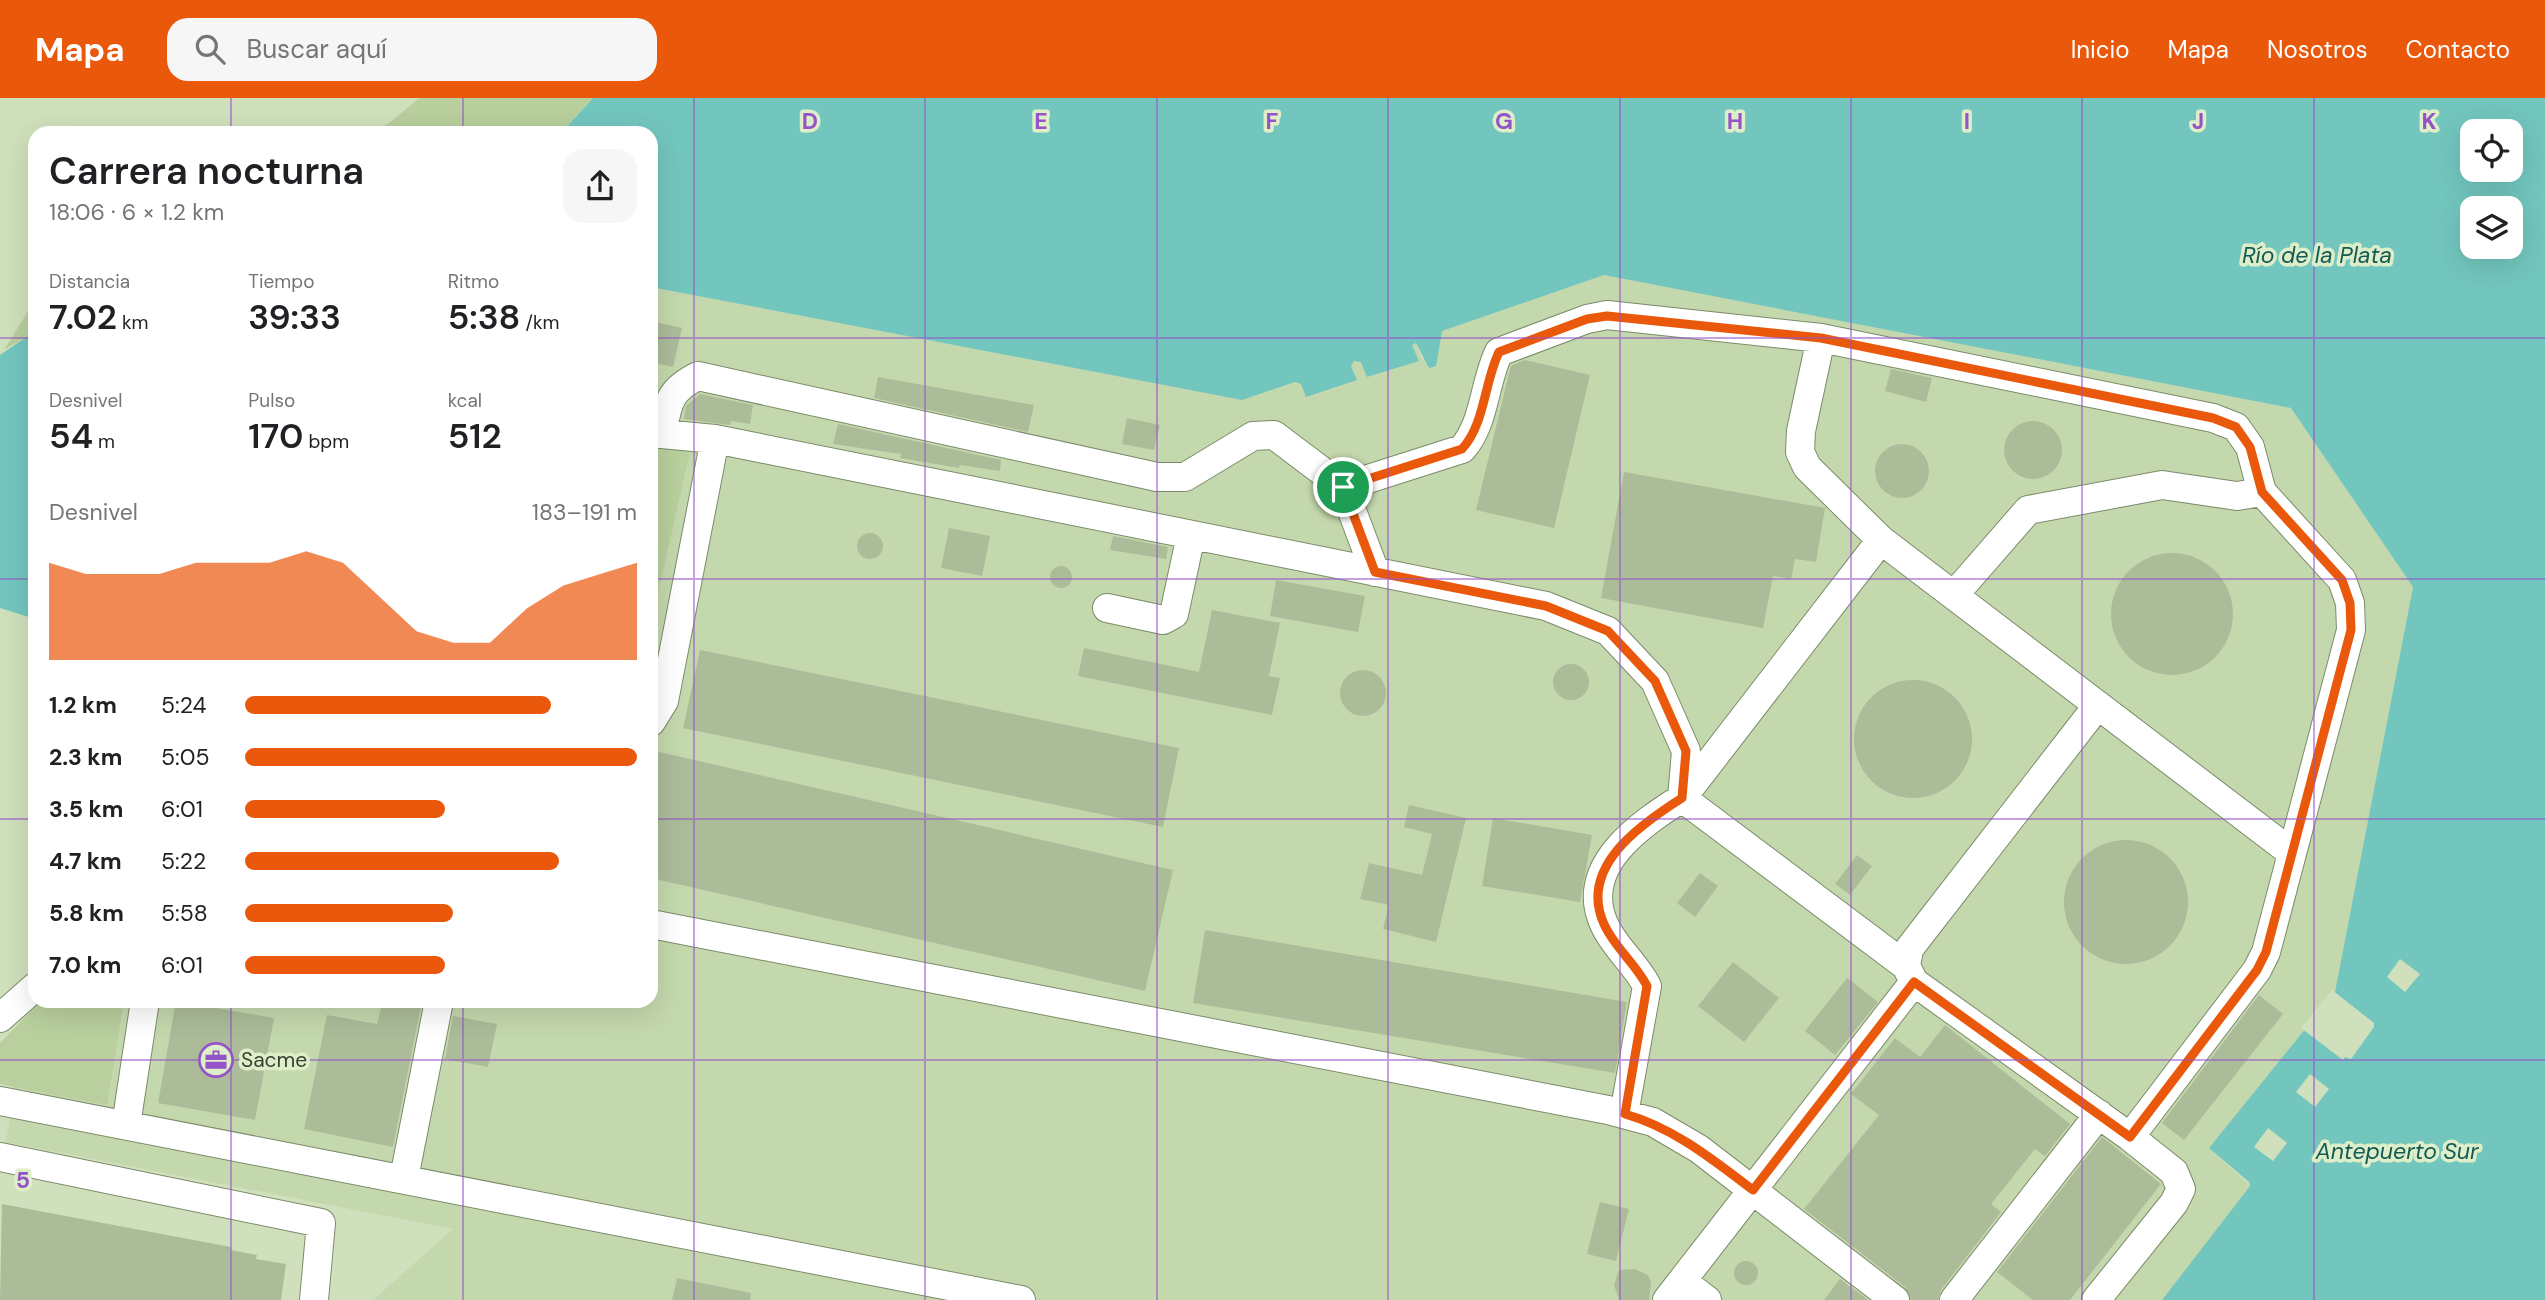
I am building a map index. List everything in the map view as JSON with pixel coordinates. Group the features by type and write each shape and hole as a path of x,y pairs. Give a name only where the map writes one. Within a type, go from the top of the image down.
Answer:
{"street":[{"path":"1343,487 1462,449 1474,436 1488,374 1499,352 1587,319 1607,316 1821,338 2213,418 2236,427 2250,447 2262,492 2342,580 2350,603 2351,630 2266,952 2257,970 2130,1137"},
{"path":"1821,338 1801,431 1800,452 1807,467 1881,540 2292,853"},
{"path":"658,430 668,403 679,385 698,376 1157,477 1185,477 1252,436 1274,435 1343,487 1375,572"},
{"path":"658,433 715,439 1546,606 1608,631 1655,681 1686,751 1682,798"},
{"path":"658,711 664,701 715,439"},
{"path":"1954,595 2028,510 2162,485 2237,496 2262,492"},
{"path":"1107,608 1163,621 1174,614 1191,535"},
{"path":"1625,1114 1647,986 1604,926 1597,905 1600,882 1617,846 1645,822 1682,798 1881,540"},
{"path":"1707,1300 1675,1290 1753,1190 1910,974 1909,949 2098,705"},
{"path":"1682,798 1910,974 2174,1172 2181,1189 2174,1203 2096,1300"},
{"path":"658,925 1625,1114 1653,1122 1699,1149 1895,1300"},
{"path":"0,1018 28,993"},
{"path":"126,1125 144,1008"},
{"path":"404,1178 438,1008"},
{"path":"0,1101 1021,1300"},
{"path":"1954,1300 2099,1114"},
{"path":"0,1157 321,1223 314,1300"}],"shaded area":[{"path":"419,98 593,98 567,126 384,126"},
{"path":"1604,275 2291,408 2413,587 2335,992 2209,1148 2250,1186 2162,1300 373,1300 453,1229 6,1142 14,1090 0,1074 71,1008 658,1008 658,288 1242,400 1295,382 1356,380 1351,366 1354,361 1418,362 1412,344 1416,343 1423,361 1441,331"},
{"path":"28,311 28,335 4,350"},
{"path":"658,445 690,452 658,593"},
{"path":"34,1008 123,1008 107,1105 0,1084 0,1043"}],"water":[{"name":"Río de la Plata","path":"593,98 2545,98 2545,1300 2162,1300 2250,1186 2249,1182 2209,1148 2335,992 2413,587 2291,408 1604,275 1442,331 1436,366 1429,368 1416,343 1412,345 1419,361 1367,377 1361,362 1354,361 1351,366 1357,380 1306,397 1301,384 1295,382 1242,400 658,288 658,126 567,126"},
{"path":"28,336 28,617 0,608 0,355"}],"pier":[{"path":"2400,959 2420,974 2405,992 2387,977"},
{"path":"2332,990 2374,1023 2374,1027 2351,1059 2345,1057 2343,1060 2301,1028"},
{"path":"2310,1074 2329,1089 2315,1107 2296,1092"},
{"path":"2268,1128 2287,1143 2273,1161 2254,1147"}],"building":[{"path":"658,323 682,328 673,367 658,364"},
{"path":"1525,360 1590,375 1554,528 1476,510 1510,369 1512,365"},
{"path":"1891,369 1932,378 1926,402 1885,391"},
{"path":"878,377 1034,405 1028,432 874,398"},
{"path":"700,394 753,405 750,424 731,421 730,425 684,419 686,406"},
{"path":"1127,418 1160,425 1154,450 1122,444"},
{"path":"2033,421 2044,423 2057,434 2062,450 2060,461 2049,474 2033,479 2022,477 2009,466 2004,450 2006,439 2017,426"},
{"path":"838,424 1001,460 1000,471 960,465 959,468 900,458 901,454 833,444"},
{"path":"1907,444 1917,448 1925,456 1929,471 1925,486 1917,494 1897,498 1887,494 1879,486 1875,466 1879,456 1887,448"},
{"path":"1624,472 1825,508 1816,562 1795,559 1791,579 1773,576 1763,628 1601,598"},
{"path":"949,528 990,536 982,576 941,568"},
{"path":"870,533 880,536 883,546 880,556 870,559 860,556 857,546 860,536"},
{"path":"1113,536 1168,547 1166,559 1110,550"},
{"path":"2172,553 2195,557 2215,571 2229,591 2233,614 2229,637 2215,657 2195,671 2172,675 2149,671 2129,657 2115,637 2111,614 2115,591 2129,571 2149,557"},
{"path":"1061,566 1069,569 1072,577 1069,585 1061,588 1053,585 1050,577 1053,569"},
{"path":"1276,580 1365,596 1358,632 1270,616"},
{"path":"1212,610 1280,623 1269,676 1280,678 1272,715 1078,676 1084,648 1199,672"},
{"path":"700,650 1179,748 1163,827 683,728"},
{"path":"1571,664 1584,669 1589,682 1584,695 1571,700 1558,695 1553,682 1558,669"},
{"path":"1363,670 1379,677 1386,693 1379,709 1363,716 1347,709 1340,693 1347,677"},
{"path":"1913,680 1936,684 1955,697 1968,716 1972,739 1968,762 1955,781 1936,794 1913,798 1890,794 1871,781 1858,762 1854,739 1858,716 1871,697 1890,684"},
{"path":"658,752 1173,870 1145,991 658,880"},
{"path":"1409,805 1466,818 1436,942 1383,929 1389,905 1360,899 1369,863 1422,875 1432,834 1404,827"},
{"path":"1493,818 1592,835 1580,902 1482,886"},
{"path":"2126,840 2150,845 2170,858 2183,878 2188,902 2183,926 2170,946 2150,959 2126,964 2102,959 2082,946 2069,926 2064,902 2069,878 2082,858 2102,845"},
{"path":"1857,855 1872,866 1850,895 1835,884"},
{"path":"1700,873 1718,886 1695,917 1677,903"},
{"path":"1205,930 1627,1002 1615,1073 1193,1003"},
{"path":"1733,962 1779,998 1744,1042 1698,1006"},
{"path":"1847,978 1878,1002 1835,1055 1805,1031"},
{"path":"2259,995 2283,1014 2184,1140 2162,1123"},
{"name":"Sacme","path":"175,1008 216,1008 274,1018 255,1120 158,1103"},
{"path":"381,1008 421,1008 393,1147 304,1129 327,1015 377,1024"},
{"path":"453,1016 497,1024 488,1067 445,1059"},
{"path":"1945,1025 2070,1124 2045,1156 2035,1149 1991,1204 2001,1212 1941,1290 1938,1300 1911,1300 1905,1287 1804,1209 1879,1115 1851,1094 1895,1038 1920,1057"},
{"path":"2102,1137 2161,1184 2070,1300 2033,1300 1997,1272"},
{"path":"1600,1202 1629,1209 1616,1261 1587,1254"},
{"path":"2,1204 231,1247 231,1250 257,1255 256,1259 286,1264 281,1300 0,1300"},
{"path":"1741,1261 1751,1261 1758,1268 1758,1278 1751,1285 1741,1285 1734,1278 1734,1268"},
{"path":"1635,1269 1648,1275 1651,1282 1649,1300 1619,1300 1614,1285 1619,1270"},
{"path":"677,1278 751,1293 750,1300 672,1300"},
{"path":"1840,1279 1868,1300 1824,1300"}],"place":[{"name":"Sacme","path":"216,1060"}],"route":[{"path":"1607,316 1821,338 1996,376 2054,383 2213,418 2236,427 2250,447 2262,492 2342,580 2350,603 2351,630 2266,952 2257,970 2130,1137 1914,982 1753,1190 1699,1149 1653,1122 1625,1114 1647,986 1642,975 1604,926 1597,905 1600,882 1617,846 1645,822 1682,798 1686,751 1655,681 1608,631 1546,606 1375,572 1343,487 1462,449 1474,436 1488,374 1499,352 1587,319 1607,316"}],"water label":[{"name":"Antepuerto Sur","path":"2397,1151"}]}
